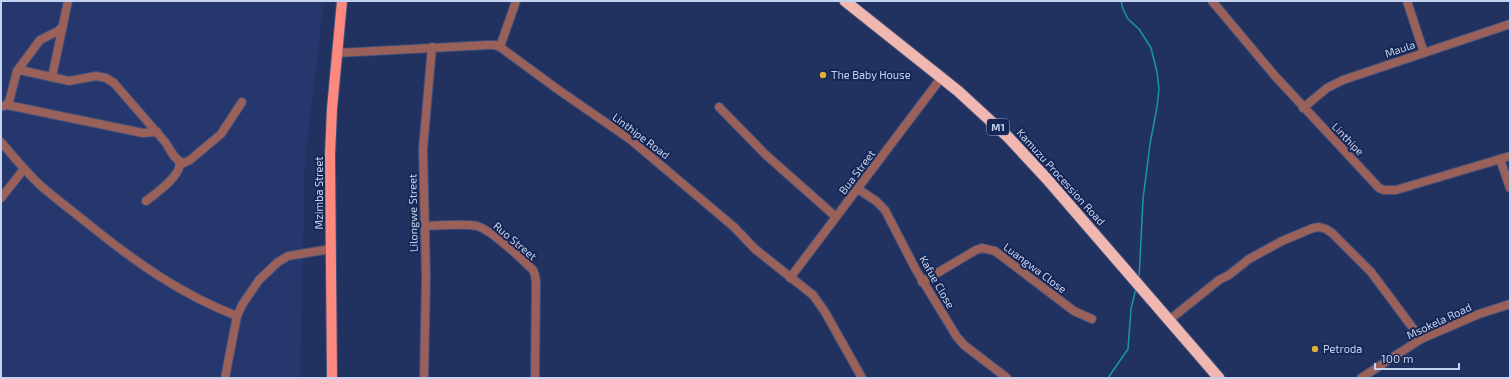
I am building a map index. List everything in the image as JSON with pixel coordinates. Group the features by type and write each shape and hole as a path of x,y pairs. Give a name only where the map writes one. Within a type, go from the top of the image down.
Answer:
{"highway":[{"name":"Kamuzu Procession Road","path":"845,1 941,78 981,112 1025,154 1218,378"}],"main road":[{"name":"Mzimba Street","path":"332,378 330,155 332,109 342,4"}],"street":[{"path":"52,77 68,1"},
{"path":"337,53 432,47 494,45 500,47 516,1"},
{"name":"Linthipe","path":"1212,1 1274,76 1380,188 1384,190 1396,190 1510,156"},
{"path":"1407,1 1424,53"},
{"name":"Maula","path":"1303,108 1334,83 1510,24"},
{"path":"63,26 58,31 40,40 17,71 4,105 143,133 157,132"},
{"name":"Lilongwe Street","path":"424,378 426,276 423,148 432,47"},
{"name":"Linthipe Road","path":"500,47 631,140 722,217 790,278 813,295 819,302 862,378"},
{"path":"17,71 20,70 74,81 96,76 110,80 157,132 179,161 180,166 178,171 168,183 146,202"},
{"name":"Bua Street","path":"790,278 941,78"},
{"path":"179,161 187,162 221,134 242,102"},
{"path":"719,107 766,154 836,217"},
{"path":"1,142 24,169 56,198 142,265 183,292 211,306 237,316"},
{"path":"1500,159 1510,188"},
{"path":"1,198 24,169"},
{"name":"Kafue Close","path":"858,189 876,201 885,210 922,282 960,342 1007,378"},
{"name":"Ruo Street","path":"424,226 468,225 479,227 489,232 533,270 536,282 535,378"},
{"path":"1168,321 1219,280 1249,259 1282,241 1313,228 1320,227 1332,233 1371,272 1421,339"},
{"name":"Luangwa Close","path":"922,282 976,250 988,248 1004,257 1074,311 1092,319"},
{"path":"225,378 237,316 242,304 259,280 278,262 298,254 331,249"},
{"name":"Msokela Road","path":"1361,378 1421,339 1479,314 1510,304"}],"shaded area":[{"path":"1,1 324,1 305,162 300,378 1,378"}],"waterway":[{"path":"1121,1 1128,19 1139,29 1151,48 1157,72 1159,89 1143,199 1139,279"},
{"path":"1108,378 1128,349 1131,309 1136,288"}],"place":[{"name":"The Baby House","path":"823,75"},
{"name":"Petroda","path":"1315,349"}]}
